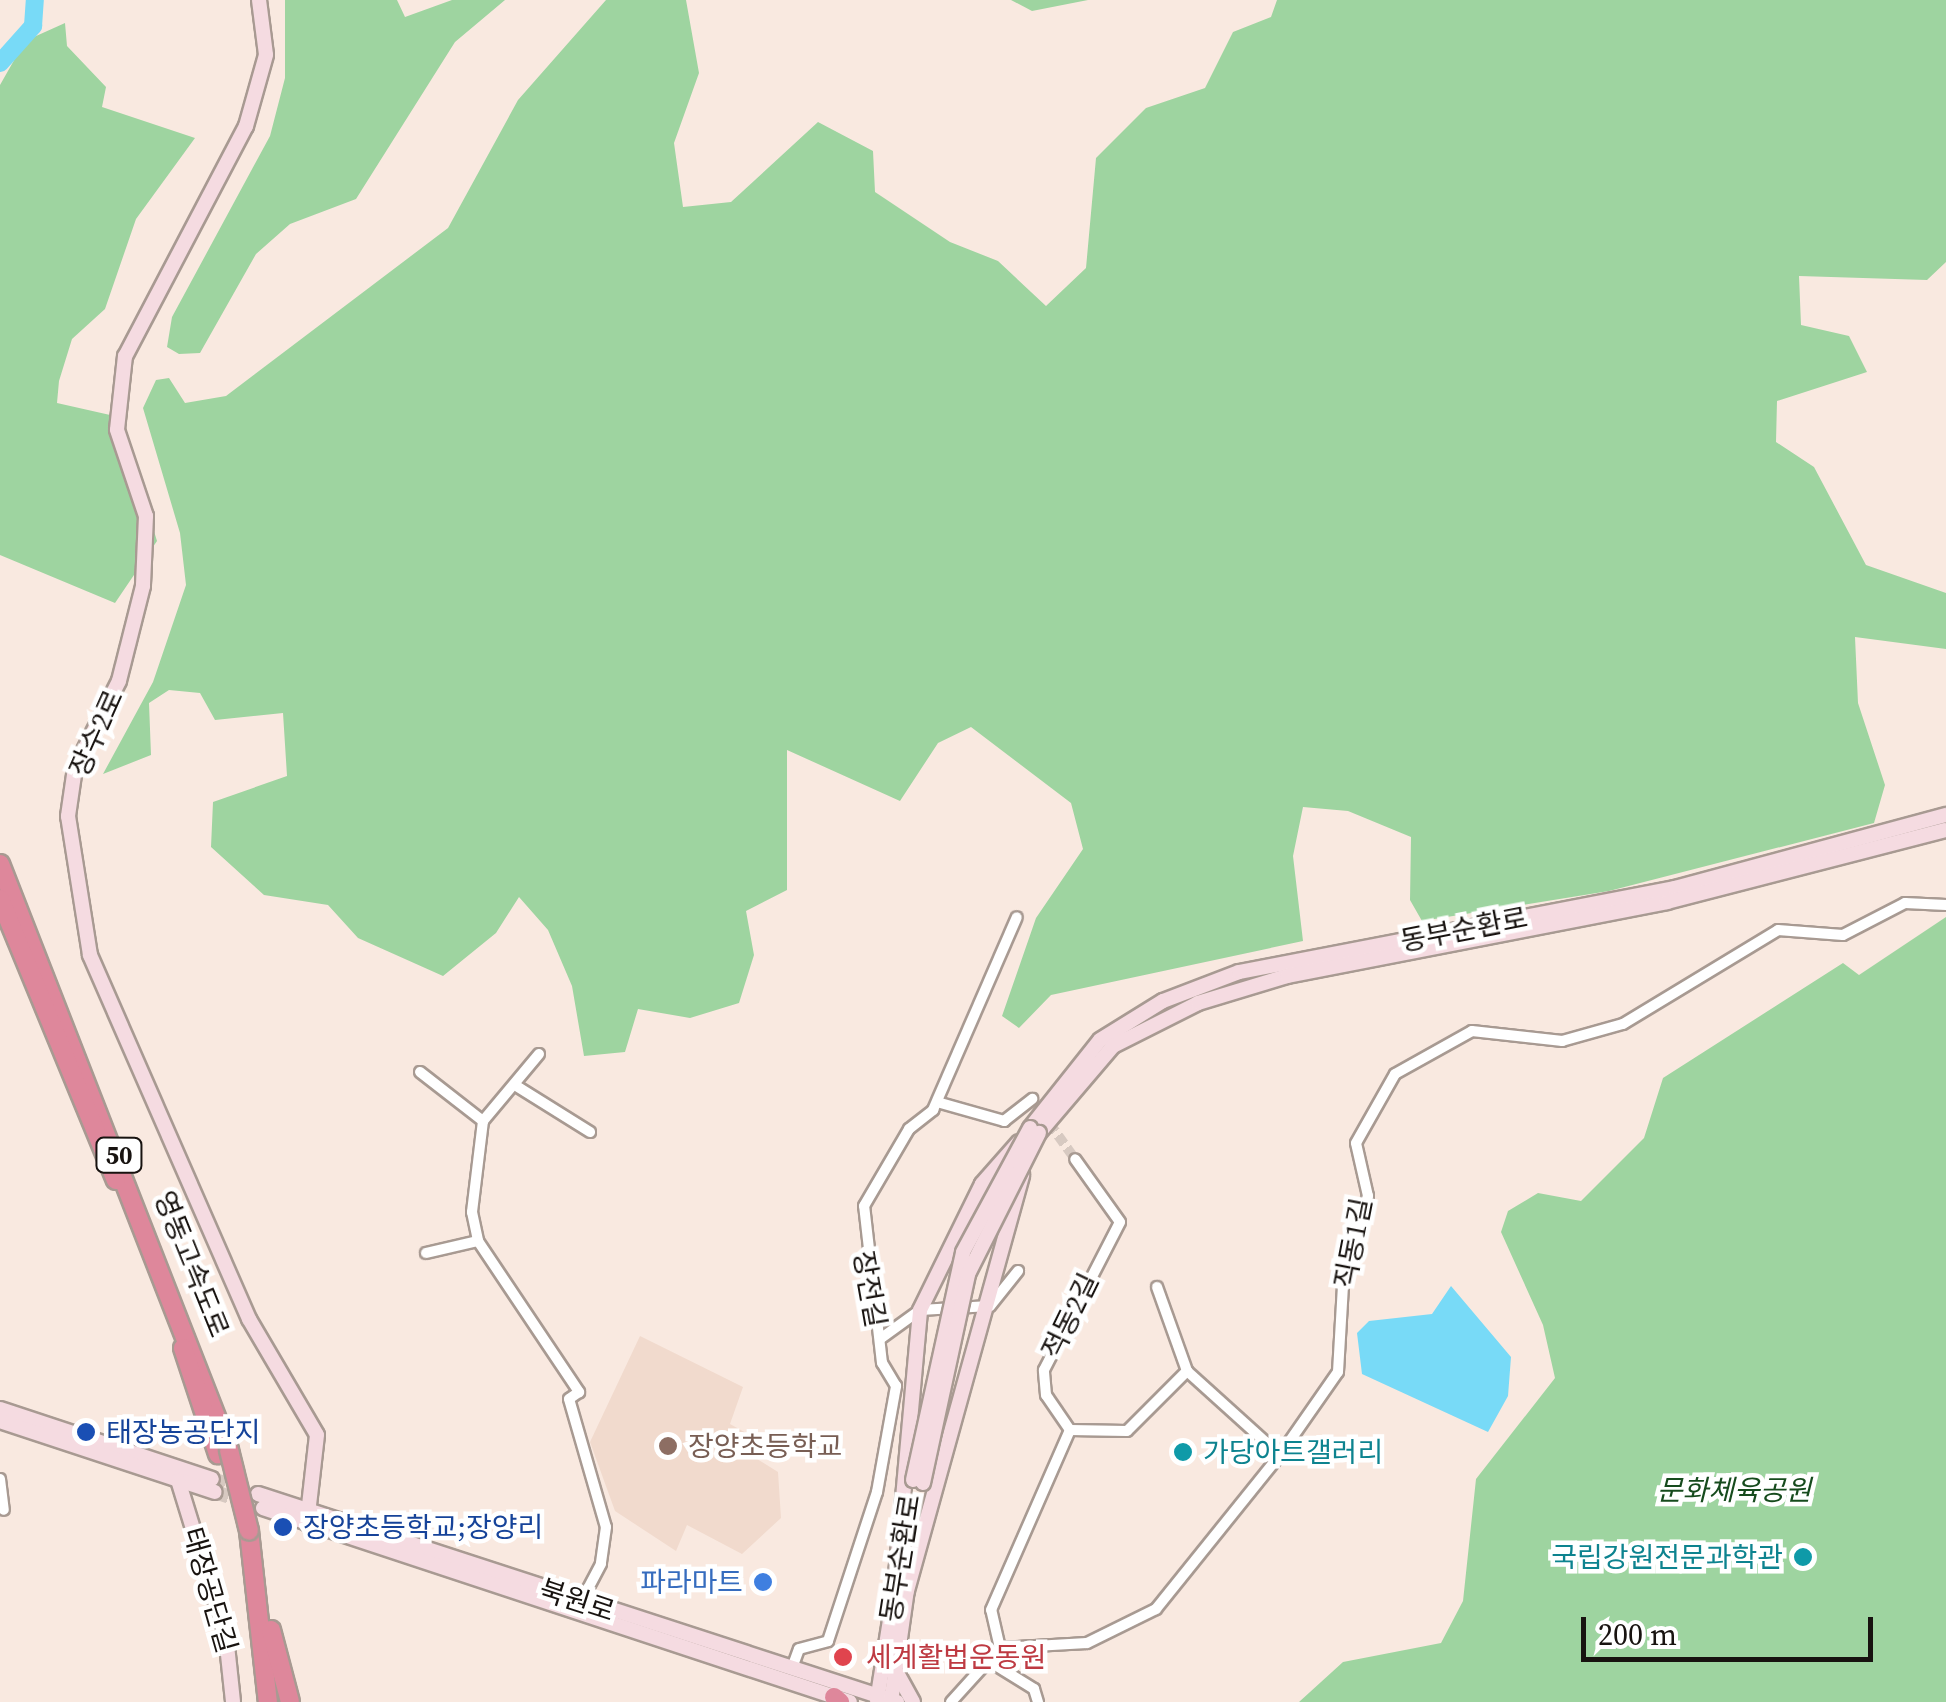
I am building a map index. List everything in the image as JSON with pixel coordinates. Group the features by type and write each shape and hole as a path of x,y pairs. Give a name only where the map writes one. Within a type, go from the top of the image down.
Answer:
{"highway":[{"name":"영동고속도로","path":"0,864 224,1452 259,1594 268,1702"},
{"name":"영동고속도로","path":"0,899 224,1452"},
{"name":"영동고속도로","path":"244,1532 258,1702"},
{"path":"259,1594 290,1702"}],"street":[{"name":"장수2로","path":"259,0 266,55 246,126 125,356 116,430 146,516 143,586 119,681 75,768 68,816 90,955 249,1319 317,1435 310,1518"},
{"name":"동부순환로","path":"887,1700 918,1481 963,1252 1032,1134 1100,1040 1163,1001 1239,972 1675,888 1946,814"},
{"name":"동부순환로","path":"1032,1134 1113,1046 1230,993 1667,902 1946,830"},
{"name":"직동1길","path":"951,1702 984,1658 1000,1648 1122,1634 1188,1579 1280,1455 1338,1372 1344,1270 1368,1196 1356,1143 1396,1074 1472,1031 1562,1042 1623,1024 1778,930 1842,935 1905,903 1946,906"},
{"name":"장전길","path":"792,1668 799,1649 828,1641 877,1492 896,1386 880,1339 864,1206 909,1129 937,1102 1018,917"},
{"path":"540,1054 518,1088 483,1121 472,1212 478,1242 579,1392 569,1399 606,1527 581,1602"},
{"path":"420,1072 483,1121"},
{"path":"518,1088 590,1132"},
{"path":"937,1102 1004,1121 1028,1094 1032,1099"},
{"path":"899,1597 990,1306 1032,1134"},
{"path":"899,1597 920,1310 982,1184 1032,1134"},
{"name":"적동2길","path":"1070,1430 1046,1396 1044,1370 1120,1222 1074,1159"},
{"path":"426,1252 478,1242"},
{"path":"880,1339 920,1310 990,1306 1018,1271"},
{"path":"1157,1287 1187,1371 1280,1455"},
{"path":"1000,1648 990,1610 1070,1430 1128,1431 1187,1371"},
{"path":"0,1409 180,1475"},
{"path":"0,1421 214,1486"},
{"name":"태장공단길","path":"180,1475 226,1636 232,1702"},
{"path":"0,1479 4,1510"},
{"name":"북원로","path":"260,1501 840,1696 887,1700"},
{"name":"북원로","path":"490,1578 792,1668 840,1696"},
{"path":"984,1658 1034,1690 1038,1702"},
{"path":"840,1696 889,1665 913,1702"}],"shaded area":[{"name":"장양초등학교","path":"640,1336 743,1387 730,1424 746,1433 744,1451 778,1472 781,1518 742,1554 687,1525 676,1551 615,1511 590,1442"}],"green space":[{"path":"285,0 397,0 405,17 452,0 505,0 455,42 356,199 290,224 256,254 200,353 179,354 167,347 172,317 270,136 285,78"},
{"path":"606,0 686,0 699,73 674,143 683,207 731,202 818,122 873,151 875,192 950,242 998,261 1046,306 1086,268 1096,158 1146,108 1205,88 1233,32 1271,17 1277,0 1946,0 1946,262 1927,280 1799,276 1801,325 1849,336 1867,372 1777,401 1776,442 1814,467 1866,565 1946,593 1946,649 1855,637 1858,703 1885,785 1874,823 1609,891 1422,921 1410,900 1411,837 1348,811 1303,807 1293,856 1303,941 1051,995 1019,1028 1002,1016 1036,918 1083,849 1071,803 971,727 938,743 900,801 787,750 787,890 746,911 754,955 739,1003 690,1018 638,1009 625,1052 584,1056 572,986 548,930 519,897 496,933 443,976 358,938 328,905 264,895 211,847 213,802 287,776 283,713 215,720 200,693 169,690 149,703 151,755 103,774 153,682 186,585 180,533 143,408 156,380 169,378 185,403 226,396 448,228 518,100"},
{"path":"1011,0 1088,0 1032,11"},
{"path":"65,23 67,46 106,87 102,107 195,138 136,219 105,309 72,339 59,381 57,403 119,417 157,541 115,603 0,555 0,85 25,41"},
{"name":"문화체육공원","path":"1946,917 1946,1702 1299,1702 1343,1662 1441,1643 1463,1601 1476,1479 1555,1378 1543,1325 1501,1232 1508,1211 1538,1193 1581,1201 1644,1138 1663,1078 1843,963 1859,975"}],"water":[{"path":"1451,1286 1511,1357 1508,1396 1488,1432 1362,1374 1357,1333 1369,1321 1432,1314"}],"waterway":[{"path":"0,63 33,26 35,0"}],"tunnel":[{"path":"1032,1099 1075,1159"},
{"path":"212,1479 258,1494"},
{"path":"215,1492 263,1508"}],"place":[{"name":"태장농공단지","path":"86,1432"},
{"name":"장양초등학교","path":"668,1446"},
{"name":"가당아트갤러리","path":"1183,1452"},
{"name":"장양초등학교;장양리","path":"283,1527"},
{"name":"국립강원전문과학관","path":"1803,1557"},
{"name":"파라마트","path":"763,1582"},
{"name":"세계활법운동원","path":"843,1657"}]}
